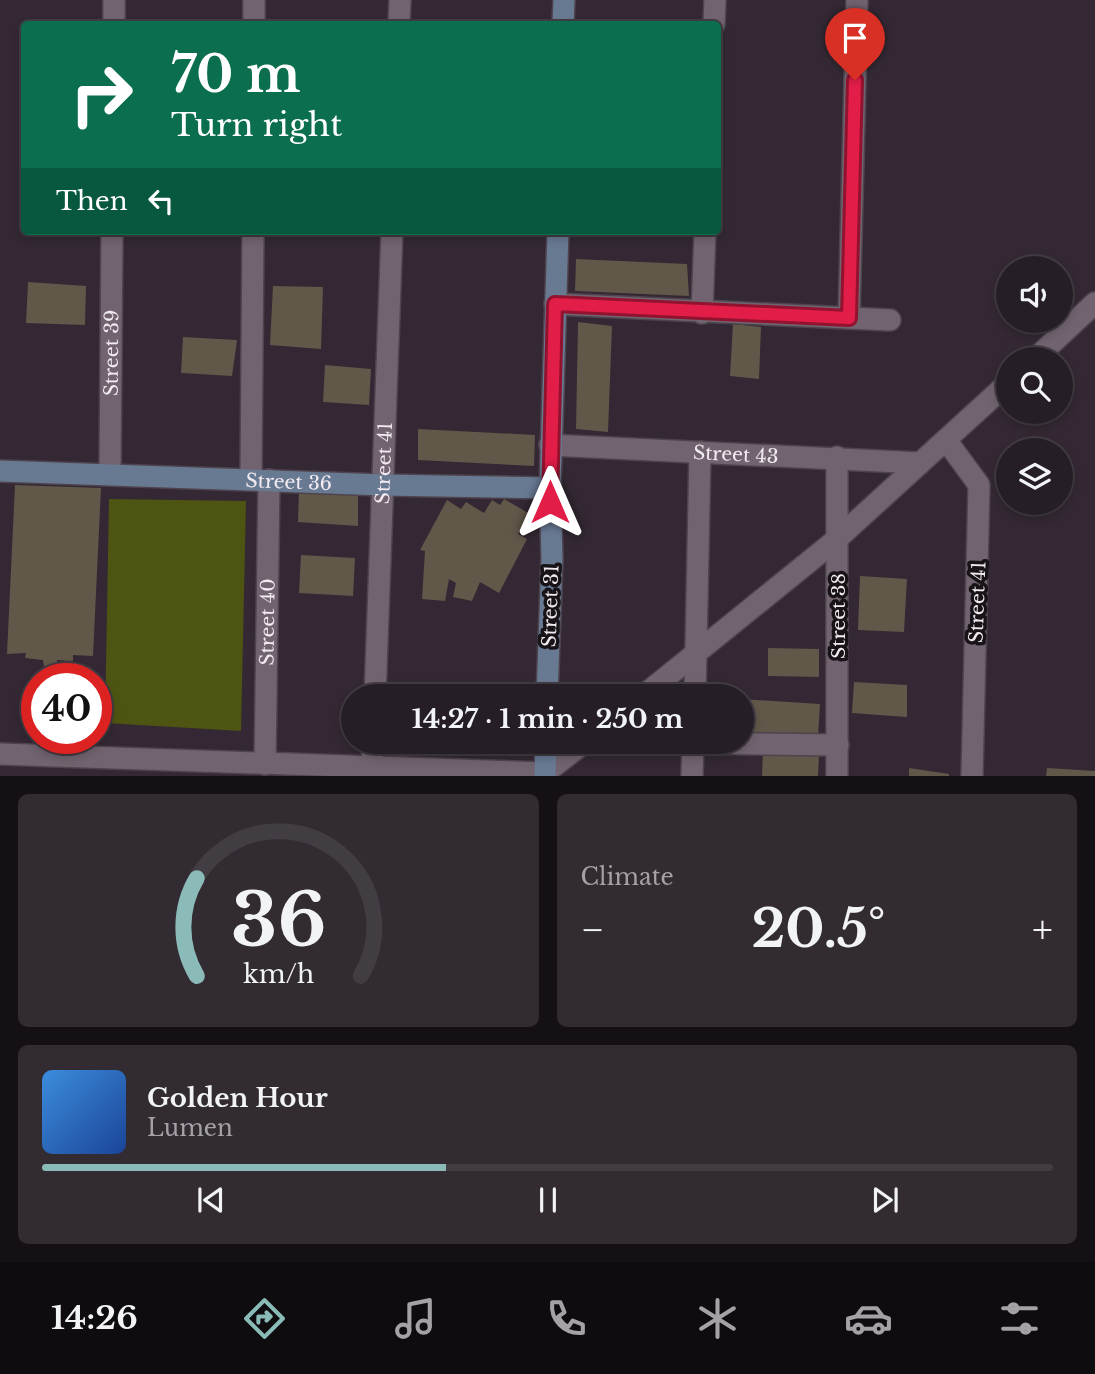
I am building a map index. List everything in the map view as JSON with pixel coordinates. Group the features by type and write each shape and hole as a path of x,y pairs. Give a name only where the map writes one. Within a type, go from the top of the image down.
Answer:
{"street":[{"path":"114,0 114,21"},
{"path":"254,0 254,21"},
{"path":"399,21 400,0"},
{"path":"563,21 564,0"},
{"path":"714,21 715,0"},
{"path":"849,318 857,0"},
{"name":"Street 39","path":"110,474 112,235"},
{"name":"Street 40","path":"253,235 265,764"},
{"name":"Street 41","path":"375,684 392,235"},
{"path":"550,488 558,235"},
{"path":"702,313 705,235"},
{"path":"1048,347 1095,303"},
{"path":"555,304 890,320"},
{"path":"659,684 837,539 996,394"},
{"name":"Street 41","path":"946,440 979,485 972,775"},
{"name":"Street 43","path":"550,445 920,463"},
{"path":"695,684 700,452"},
{"name":"Street 38","path":"837,457 837,775"},
{"name":"Street 36","path":"0,471 383,485 550,488"},
{"name":"Street 31","path":"547,684 550,488"},
{"path":"754,743 838,745"},
{"path":"0,754 372,769 404,773 545,774 570,754"},
{"path":"372,769 373,754"},
{"path":"545,774 546,754"},
{"path":"691,775 692,754"}],"green space":[{"path":"109,499 246,501 241,731 112,723 112,663 106,663"}],"building":[{"path":"576,259 687,264 689,296 575,291"},
{"path":"28,282 86,286 85,325 26,323"},
{"path":"273,286 323,287 321,349 270,345"},
{"path":"578,322 612,326 608,432 576,429"},
{"path":"733,324 761,327 759,379 730,376"},
{"path":"183,337 237,340 232,376 181,373"},
{"path":"325,365 371,369 369,405 323,402"},
{"path":"418,429 535,435 534,466 418,460"},
{"path":"15,485 101,488 93,656 73,655 73,661 44,663 43,660 25,658 26,653 7,654"},
{"path":"299,490 358,492 358,526 298,522"},
{"path":"504,499 530,514 518,534 527,539 499,593 480,582 472,601 453,597 456,583 449,579 445,601 422,599 425,551 420,550 447,500 461,509 466,502 484,513 492,500 500,505"},
{"path":"301,555 355,558 353,596 299,593"},
{"path":"860,576 907,579 904,632 858,630"},
{"path":"768,648 819,649 819,677 768,676"},
{"path":"854,682 907,685 907,717 852,713"},
{"path":"754,700 820,704 818,736 754,733"},
{"path":"763,751 819,754 818,776 762,776"},
{"path":"909,768 949,774 949,776 909,776"},
{"path":"1047,768 1095,771 1095,776 1046,776"}],"route":[{"path":"550,502 555,304 673,312 849,318 855,80"}]}
